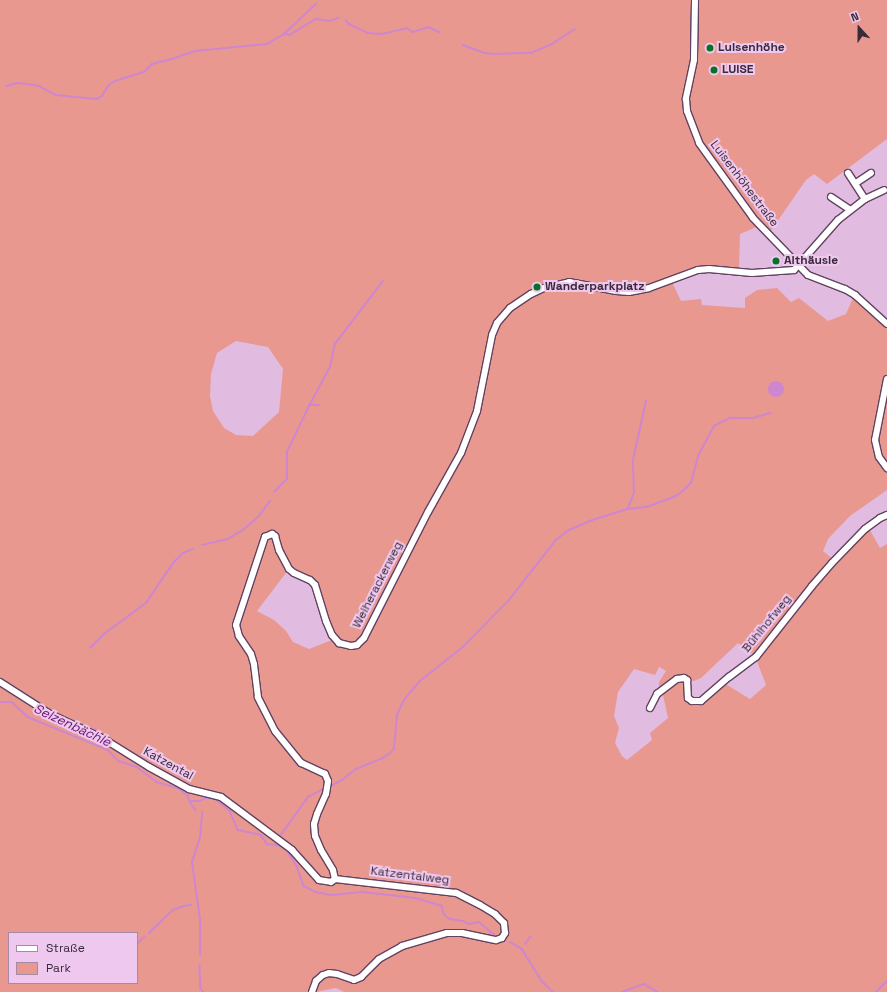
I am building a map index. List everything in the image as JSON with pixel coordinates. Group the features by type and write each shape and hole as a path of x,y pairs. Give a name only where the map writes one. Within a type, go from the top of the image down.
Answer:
{"street":[{"name":"Luisenhöhestraße","path":"695,0 694,60 686,99 687,111 692,127 707,156 726,179 753,218 808,276 845,290 855,296 887,324"},
{"path":"848,173 856,183 865,199"},
{"path":"856,183 871,173"},
{"path":"799,266 816,245 850,210 865,199 884,190"},
{"path":"831,197 850,210"},
{"name":"Weiherackerweg","path":"335,878 333,870 321,850 315,836 314,824 327,789 325,774 301,763 269,721 258,697 256,674 251,654 239,636 236,625 265,537 272,534 275,536 279,550 289,569 294,573 310,580 315,585 332,635 339,643 351,646 357,644 364,638 425,518 461,453 476,411 492,335 497,323 510,308 531,294 544,288 569,282 629,292 649,288 698,270 709,269 752,273 787,272 794,270 799,266"},
{"path":"887,379 875,440 879,457 887,468"},
{"name":"Bühlhofweg","path":"650,708 658,694 677,679 684,678 687,680 688,698 692,701 701,702 729,677 756,657 832,563 865,529 880,518 887,515"},
{"name":"Katzental","path":"0,682 50,714 104,739 149,767 189,789 221,797 292,850 320,880 331,882 335,878"},
{"name":"Katzentalweg","path":"312,992 316,981 323,975 329,973 337,974 354,980 361,977 379,958 402,946 447,933 462,933 496,940 502,938 505,933 504,923 495,914 456,893 335,878"}],"green space":[{"path":"0,0 887,0 887,139 827,184 814,174 806,180 770,232 761,225 740,234 739,267 723,270 709,269 671,280 681,301 701,299 702,305 745,308 745,298 757,290 777,288 791,302 799,298 828,321 846,314 853,298 887,327 887,490 850,516 828,539 823,551 834,560 867,525 880,548 887,544 887,992 344,992 336,988 316,992 0,992","holes":["236,341 268,347 283,369 279,412 253,436 236,435 224,428 213,411 210,396 211,374 217,353","289,569 315,585 332,640 309,649 293,642 286,631 274,620 257,611","738,643 755,656 766,685 750,699 724,683 699,700 691,699 689,680 694,681 701,678","659,667 666,671 659,682 659,689 663,695 668,718 650,733 652,740 627,760 622,756 615,743 619,728 614,716 618,692 634,669 655,675"]}],"shaded area":[{"path":"776,381 783,386 784,389 779,396 776,397 769,392 768,389 773,382"}],"waterway":[{"path":"284,34 316,4"},
{"path":"6,86 17,83 27,84 39,86 56,95 97,99 102,96 109,85 115,81 144,72 152,64 195,51 267,44 284,34 290,35 316,19 330,21 338,18"},
{"path":"346,20 349,24 368,33 382,34 407,28 413,32 428,27 440,32"},
{"path":"463,45 485,53 531,53 552,44 575,29"},
{"path":"274,492 287,479 287,452 330,367 335,344 383,281"},
{"path":"628,508 634,493 633,460 646,401"},
{"path":"309,405 319,405"},
{"path":"329,787 342,780 356,769 381,759 394,749 397,715 404,700 420,681 463,647 509,600 556,540 569,530 592,520 627,509 647,507 676,496 691,483 698,456 714,426 730,418 753,418 770,413"},
{"path":"202,545 228,539 243,530 259,516 270,501"},
{"path":"90,648 104,634 146,603 174,562 183,553 193,549"},
{"name":"Selzenbächle","path":"0,702 12,702 28,717 108,750 119,761 137,767 157,782 180,789 188,796 190,801 200,801 206,798 214,798 230,811 238,830 261,835 267,844 277,845 287,850 297,866 304,886 316,892 332,895 363,892 416,898 442,906 444,914 450,919 463,921 469,924 479,922 494,934"},
{"path":"95,729 126,750"},
{"path":"281,835 308,797 324,789"},
{"path":"190,802 196,810"},
{"path":"200,955 200,920 192,862 200,837 202,812"},
{"path":"149,933 173,910 191,905"},
{"path":"138,943 144,937"},
{"path":"525,944 530,937"},
{"name":"Selzenbächle","path":"510,942 522,949 542,981 553,992"},
{"path":"200,965 201,989 204,992"},
{"path":"876,992 887,981"},
{"name":"Selzenbächle","path":"622,992 644,984 658,992"}],"place":[{"name":"Luisenhöhe","path":"710,48"},
{"name":"LUISE","path":"714,70"},
{"name":"Althäusle","path":"776,261"},
{"name":"Wanderparkplatz","path":"537,287"}]}
